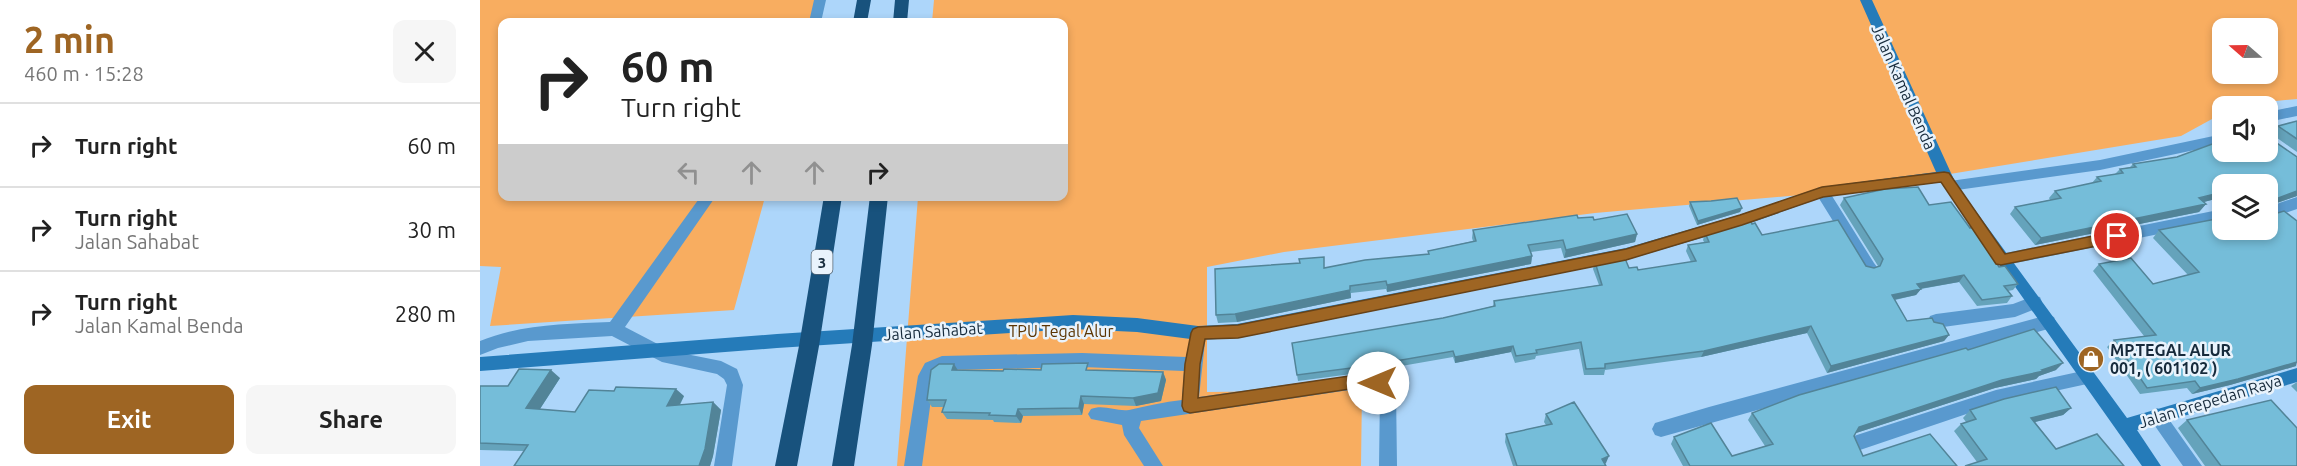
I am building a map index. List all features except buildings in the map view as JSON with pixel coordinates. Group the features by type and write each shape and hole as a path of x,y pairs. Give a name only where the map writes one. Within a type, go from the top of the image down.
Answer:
{"highway":[{"path":"861,18 864,0"},
{"path":"900,18 902,0"},
{"name":"3","path":"786,466 809,346 832,201"},
{"path":"843,466 862,345 878,201"}],"street":[{"path":"816,18 820,0"},
{"name":"Jalan Kamal Benda","path":"1866,0 1951,182 2012,258 2034,302 2087,376 2127,426 2151,466"},
{"path":"2278,115 2297,111"},
{"path":"1951,182 1977,183 2100,165 2212,141"},
{"name":"Jalan Sahabat","path":"480,364 777,341 1073,322 1137,325 1198,333 1238,332 1604,259 1742,220 1822,192 1951,182"},
{"path":"1822,192 1869,267"},
{"path":"614,329 705,201"},
{"path":"2279,213 2297,203"},
{"path":"2012,258 2212,217"},
{"path":"1936,321 2014,310 2034,302"},
{"path":"1661,429 1772,396 1867,373 2048,321"},
{"path":"480,348 495,341 542,333 614,329 668,357 721,368 731,374 735,385 723,466"},
{"path":"1190,406 1192,364 1198,333"},
{"path":"913,466 926,376 931,368 942,363 1082,360 1192,364"},
{"name":"Jalan Prepedan Raya","path":"2127,426 2297,375"},
{"path":"1860,442 1996,397 2087,376"},
{"path":"1154,466 1130,429 1132,418 1137,414 1363,381 1378,383 1388,390 1388,466"},
{"path":"1097,414 1132,418"},
{"path":"2153,417 2193,466"}],"green space":[{"path":"480,0 818,0 813,18 498,18 498,201 764,201 734,310 490,326 501,267 480,266"},
{"name":"TPU Tegal Alur","path":"934,0 2297,0 2297,99 2278,101 2278,96 2212,96 2212,119 2181,136 1846,191 1595,213 1284,252 1207,267 1207,392 1362,390 1361,466 897,466 918,201 1068,201 1068,18 932,18"}],"place":[{"name":"MP.TEGAL ALUR 001, ( 601102 )","path":"2091,359"}],"route":[{"path":"1378,383 1363,381 1190,406 1192,364 1198,333 1238,332 1570,267 1626,254 1742,220 1822,192 1944,176 2001,260 2117,236"}]}
